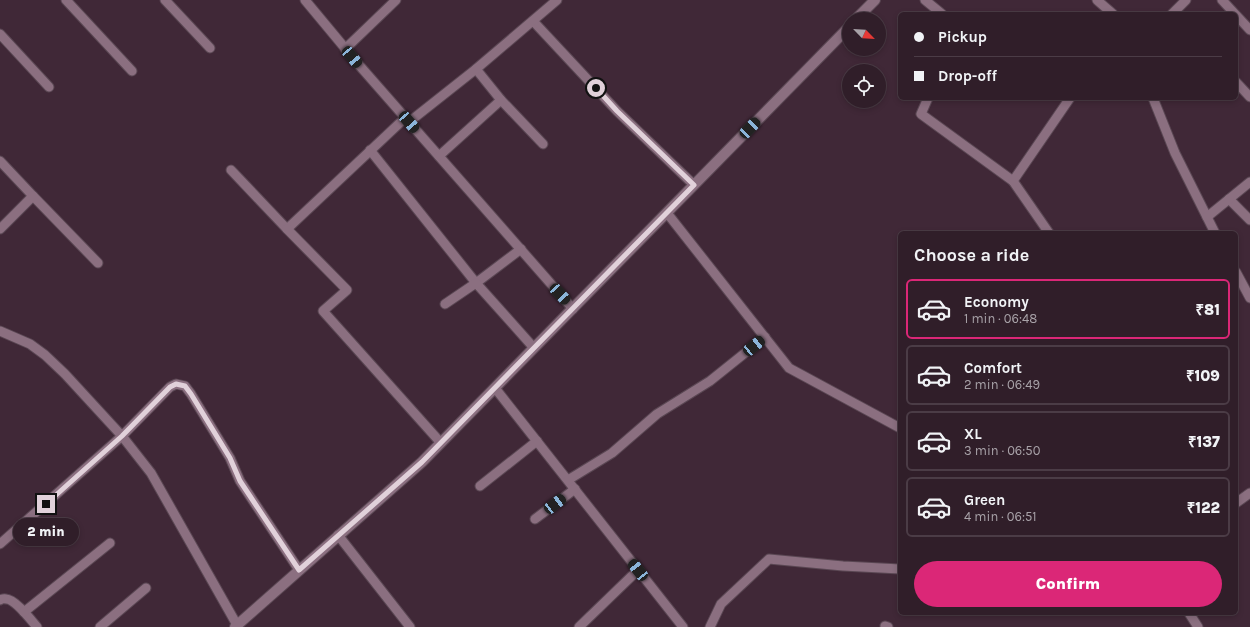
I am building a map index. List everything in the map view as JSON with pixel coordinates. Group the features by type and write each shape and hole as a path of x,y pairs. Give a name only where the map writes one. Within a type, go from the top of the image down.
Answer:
{"street":[{"path":"66,0 132,71"},
{"path":"165,0 210,48"},
{"path":"345,49 396,0"},
{"path":"287,228 370,150 407,120 476,69 557,0"},
{"path":"863,12 876,0"},
{"path":"925,0 940,12"},
{"path":"1097,0 1112,12"},
{"path":"1174,12 1186,0"},
{"path":"1222,0 1234,12"},
{"path":"310,2 345,49 520,250 574,308"},
{"path":"1238,16 1250,30"},
{"path":"532,21 617,111 694,185"},
{"path":"0,34 49,87"},
{"path":"0,331 30,344 45,355 65,374 122,436 151,473 236,626 422,462 842,34"},
{"path":"476,69 501,100 543,144"},
{"path":"1238,84 1250,97"},
{"path":"439,156 501,100"},
{"path":"927,100 921,114 1013,181 1048,231"},
{"path":"1013,181 1069,100"},
{"path":"1154,100 1175,153 1214,231"},
{"path":"370,150 476,283 534,348"},
{"path":"0,161 98,264"},
{"path":"231,170 347,290 323,311 441,443"},
{"path":"1207,217 1250,182"},
{"path":"0,229 34,196"},
{"path":"1229,199 1250,220"},
{"path":"667,214 789,368 898,427"},
{"path":"445,304 520,250"},
{"path":"1238,276 1250,298"},
{"path":"568,480 612,453 657,414 710,381 765,337"},
{"path":"0,544 122,436 170,387 176,384 185,386 230,458 240,481 299,570"},
{"path":"495,388 683,627"},
{"path":"480,486 537,441"},
{"path":"535,518 574,489"},
{"path":"1238,502 1250,493"},
{"path":"338,535 410,627"},
{"path":"24,612 110,543"},
{"path":"710,627 721,604 769,559 843,566 898,569"},
{"path":"579,627 638,570"},
{"path":"100,627 146,588"},
{"path":"0,600 6,598 11,600 37,627"},
{"path":"1190,615 1198,627"}],"route":[{"path":"46,504 122,436 170,387 176,384 185,386 230,458 240,481 299,570 422,462 694,185 617,111 596,88"}]}
